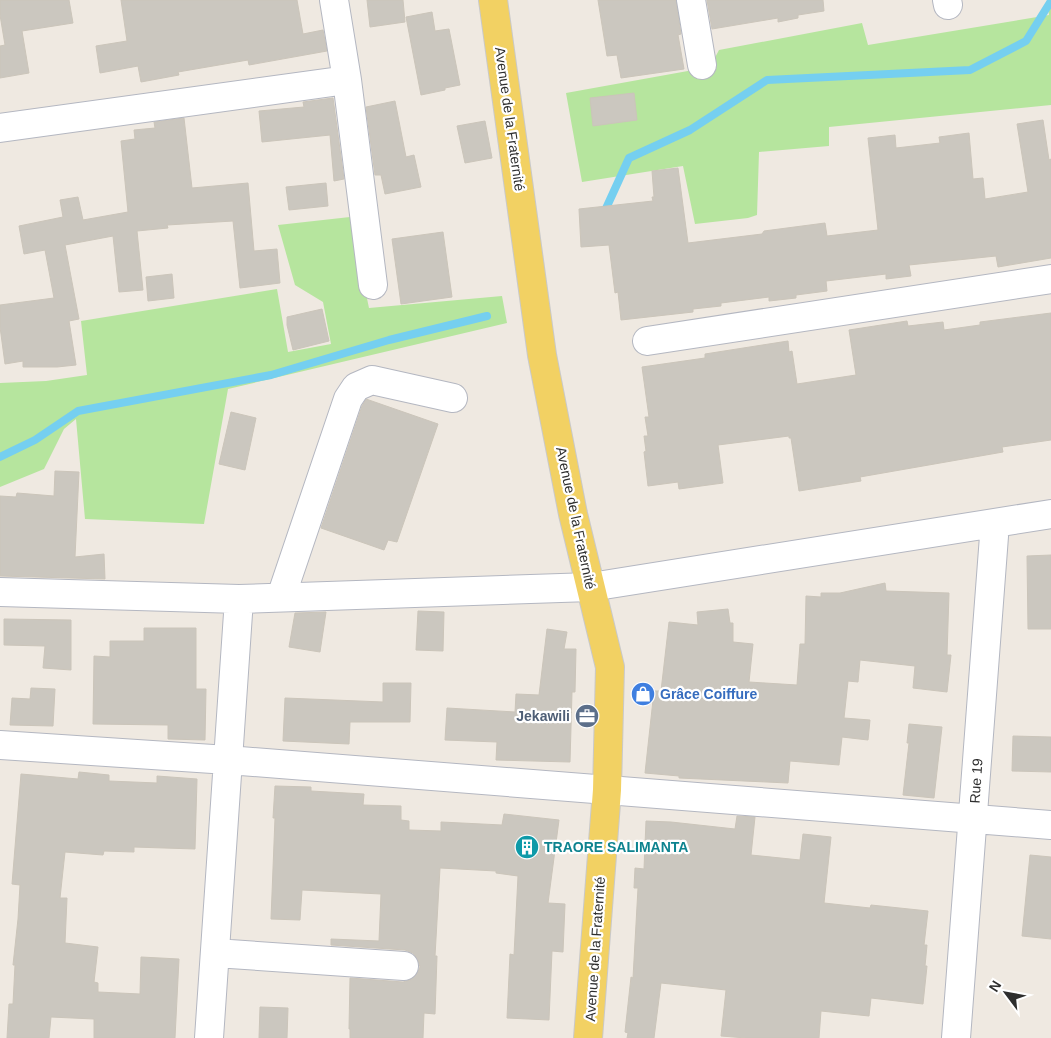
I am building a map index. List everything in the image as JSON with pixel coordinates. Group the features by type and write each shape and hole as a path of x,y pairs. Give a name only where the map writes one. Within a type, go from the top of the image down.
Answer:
{"main road":[{"name":"Avenue de la Fraternité","path":"493,0 542,355 573,514 610,667 607,790 588,1038"}],"street":[{"path":"334,0 348,80 373,285"},
{"path":"691,0 702,64"},
{"path":"0,128 348,80"},
{"path":"647,341 1051,279"},
{"path":"281,597 348,400 356,388 372,380 453,398"},
{"path":"0,592 239,599 591,588 1051,514"},
{"name":"Rue 19","path":"956,1038 995,523"},
{"path":"209,1038 239,599"},
{"path":"0,745 228,760 1051,825"},
{"path":"215,953 404,966"}],"green space":[{"path":"1047,0 1051,0 1051,105 829,127 829,146 759,152 757,215 748,218 695,224 683,166 582,182 566,93 710,67 719,50 862,23 868,45 1049,15"},
{"path":"350,217 369,308 502,296 507,323 228,389 204,524 85,519 76,419 64,429 44,469 0,487 0,383 46,381 87,375 81,321 277,289 288,352 331,344 323,302 295,285 278,225"}],"building":[{"path":"0,0 69,0 73,23 22,31 29,73 0,78 0,46 5,45 0,15"},
{"path":"121,0 297,0 303,34 323,30 327,51 249,65 248,60 178,72 179,75 141,82 138,66 100,73 96,46 127,41"},
{"path":"367,0 403,0 405,22 370,27"},
{"path":"598,0 676,0 681,34 678,35 684,69 621,78 617,55 607,56"},
{"path":"707,0 823,0 824,11 798,15 798,18 778,22 778,18 712,29"},
{"path":"432,12 435,31 449,29 460,85 421,95 406,17"},
{"path":"634,93 637,120 593,126 590,98"},
{"path":"333,98 344,179 334,181 330,135 262,142 259,111 304,107 303,102"},
{"path":"395,101 406,157 414,155 421,187 385,194 381,175 375,175 366,107"},
{"path":"184,118 192,188 248,183 254,251 277,249 280,283 240,288 233,221 167,225 168,228 137,231 143,290 119,292 113,236 65,245 79,319 69,321 76,365 23,367 23,361 5,364 0,327 0,305 54,298 45,250 24,254 19,226 63,217 60,200 78,197 83,220 128,212 121,141 135,139 134,130 155,128 154,122"},
{"path":"1043,120 1049,160 1051,159 1051,258 998,267 996,256 909,265 911,276 886,279 886,274 826,281 827,291 796,295 796,298 769,301 769,297 721,303 721,306 693,309 693,312 621,320 618,292 615,293 609,245 581,247 579,209 653,201 652,171 678,168 688,243 762,234 764,231 825,223 827,236 878,230 868,138 895,135 896,148 940,143 939,137 969,133 973,179 983,178 985,199 1028,192 1017,124"},
{"path":"485,121 492,158 465,163 457,126"},
{"path":"326,183 328,206 289,210 286,187"},
{"path":"443,232 452,297 401,304 392,239"},
{"path":"172,274 174,298 148,301 146,277"},
{"path":"322,309 329,341 293,350 287,317"},
{"path":"1051,313 1051,440 1002,447 1003,452 860,477 861,481 799,491 791,438 789,436 718,445 723,483 679,489 678,482 648,486 644,436 648,436 645,417 649,417 642,367 705,358 705,354 788,341 789,352 792,351 797,384 856,375 849,330 907,321 908,326 943,322 944,330 980,325 980,322"},
{"path":"366,399 438,424 397,542 388,540 384,550 321,528"},
{"path":"231,412 256,418 245,470 219,464"},
{"path":"55,471 79,472 75,557 104,554 105,579 0,576 0,496 16,497 17,493 54,496"},
{"path":"1051,555 1051,629 1028,629 1027,556"},
{"path":"885,583 886,591 949,593 947,655 951,655 947,692 913,688 915,666 860,660 858,682 848,681 844,718 870,720 868,740 842,737 839,765 790,761 788,783 679,778 679,776 645,773 654,691 661,691 669,622 698,625 697,612 728,609 730,623 733,623 733,642 753,644 749,682 797,685 800,644 805,644 806,596 821,597 821,593 840,593"},
{"path":"418,611 444,612 443,651 416,650"},
{"path":"326,612 320,652 289,647 295,613"},
{"path":"4,619 71,620 71,670 43,668 45,646 4,645"},
{"path":"144,628 196,628 196,689 206,689 205,740 168,739 168,725 93,724 94,656 110,657 110,641 144,641"},
{"path":"547,629 567,632 564,649 576,649 575,692 572,692 570,762 496,760 497,742 445,740 447,708 515,712 516,694 539,695"},
{"path":"383,683 411,683 410,722 350,722 349,744 283,741 285,698 383,702"},
{"path":"31,688 55,689 53,726 10,725 12,698 30,699"},
{"path":"909,724 942,727 934,798 903,795 909,743 907,743"},
{"path":"1013,736 1051,737 1051,772 1012,771"},
{"path":"79,772 109,775 109,781 157,783 157,776 197,779 195,849 134,847 134,852 104,851 103,855 65,852 60,898 67,898 65,943 98,947 94,982 98,983 98,992 140,994 141,957 179,959 175,1038 94,1038 94,1019 51,1017 49,1038 7,1038 9,1004 13,1004 15,965 13,965 20,885 12,884 21,774 78,779"},
{"path":"275,786 311,787 311,791 364,794 363,805 401,806 401,820 409,821 409,830 441,831 441,822 502,825 504,814 559,820 548,903 565,904 563,952 552,951 549,1020 507,1018 510,954 514,955 518,876 496,873 496,871 440,868 435,956 437,956 435,1014 424,1013 423,1038 350,1038 350,978 403,982 410,980 417,974 420,967 418,960 413,953 405,950 331,945 331,939 379,941 381,894 302,890 300,920 271,919"},
{"path":"737,816 755,817 751,855 800,860 803,834 831,837 824,903 870,908 871,905 928,911 924,945 927,945 925,966 927,966 923,1004 871,998 869,1016 821,1011 819,1038 721,1036 726,990 661,983 654,1038 627,1038 628,1033 625,1032 631,977 633,978 638,888 634,888 635,868 644,869 646,821 735,829"},
{"path":"1030,855 1051,857 1051,939 1022,936"},
{"path":"260,1007 288,1008 287,1038 259,1038"}],"waterway":[{"path":"603,215 629,158 690,130 767,80 970,70 1026,41 1051,1"},
{"path":"0,457 35,440 78,411 271,375 389,340 487,316"}],"place":[{"name":"Grâce Coiffure","path":"643,694"},
{"name":"Jekawili","path":"587,716"},
{"name":"TRAORE SALIMANTA","path":"527,847"}]}
